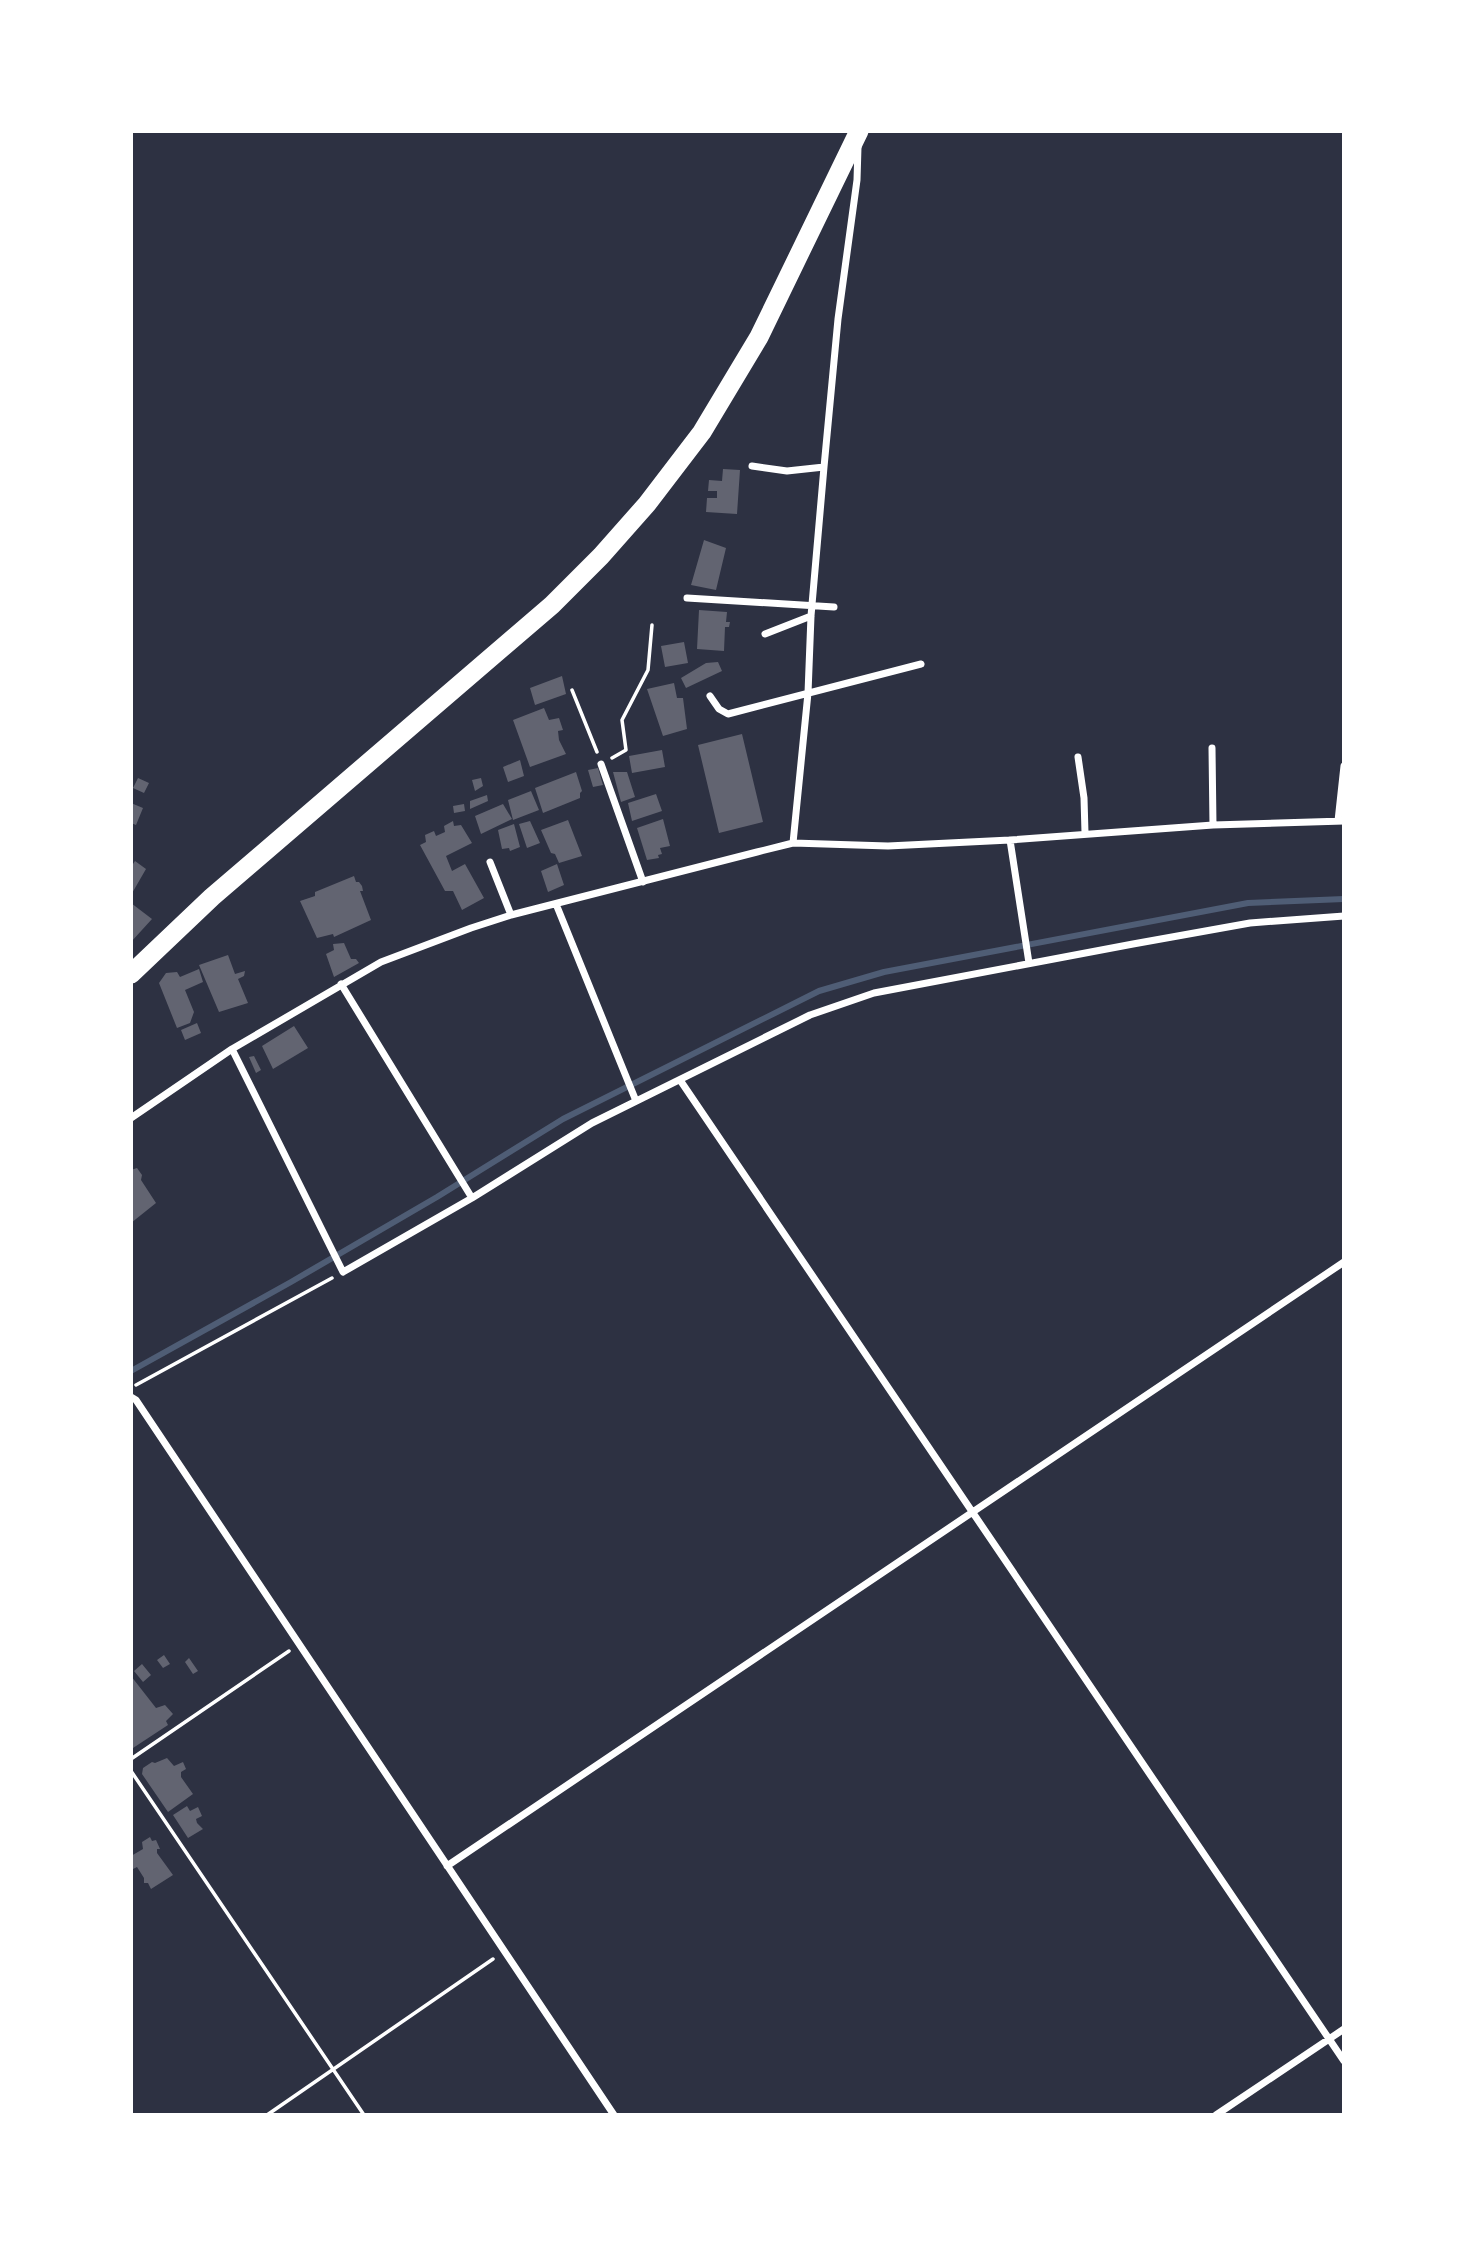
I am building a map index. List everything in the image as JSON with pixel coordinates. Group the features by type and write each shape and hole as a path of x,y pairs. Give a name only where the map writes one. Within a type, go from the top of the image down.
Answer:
{"highway":[{"path":"131,974 212,897 552,606 647,504 702,432 758,337 859,131"}],"street":[{"path":"793,843 808,693 811,616 824,467 838,319 857,180 859,131"},
{"path":"752,466 788,471 824,467"},
{"path":"687,598 834,607"},
{"path":"765,634 811,616"},
{"path":"710,696 719,709 728,715 920,664"},
{"path":"1212,748 1213,825"},
{"path":"1078,757 1084,798 1085,833"},
{"path":"601,764 643,882"},
{"path":"131,1118 232,1049 381,962 510,915 793,843 888,846 1213,825 1341,821 1344,766"},
{"path":"1010,840 1029,963"},
{"path":"490,862 510,915"},
{"path":"556,904 636,1101"},
{"path":"232,1049 344,1272 472,1198 562,1141 636,1101 810,1015 835,1006 874,993 1250,923 1344,916"},
{"path":"341,984 472,1198"},
{"path":"680,1080 1344,2061"},
{"path":"447,1866 1344,1262"},
{"path":"131,1397 136,1400 614,2115"},
{"path":"1216,2115 1344,2029"}],"path":[{"path":"572,690 601,764 626,750 622,720 648,670 652,625"},
{"path":"131,1388 344,1272"},
{"path":"131,1759 299,1644"},
{"path":"131,1771 364,2115"},
{"path":"267,2115 504,1951"}],"building":[{"path":"723,469 740,470 737,514 706,512 707,498 717,498 717,491 708,491 709,480 722,481"},
{"path":"704,540 726,548 716,590 691,585"},
{"path":"699,610 727,612 726,622 730,622 729,627 725,627 724,651 697,649"},
{"path":"684,642 688,663 665,667 661,646"},
{"path":"718,662 722,671 686,688 681,678 706,663"},
{"path":"562,676 566,694 535,705 530,688"},
{"path":"674,683 677,698 683,698 687,729 663,736 647,689"},
{"path":"544,708 549,720 559,718 563,730 558,731 559,740 566,754 530,767 513,720"},
{"path":"742,734 763,822 719,833 698,745"},
{"path":"662,750 665,767 632,773 629,756"},
{"path":"520,760 524,776 508,782 503,767"},
{"path":"598,768 603,785 593,787 588,770"},
{"path":"576,772 582,791 580,798 543,813 535,788"},
{"path":"613,772 627,772 635,797 621,802"},
{"path":"138,778 149,783 144,793 133,788"},
{"path":"481,778 483,786 475,791 472,780"},
{"path":"531,791 539,810 513,820 508,800"},
{"path":"656,794 662,811 632,821 628,803"},
{"path":"487,795 488,801 470,809 470,801"},
{"path":"131,803 143,808 136,825 131,823"},
{"path":"464,804 465,811 454,813 453,806"},
{"path":"503,804 512,819 481,834 475,816"},
{"path":"663,819 670,846 660,848 662,854 658,855 659,858 647,860 637,828"},
{"path":"568,820 582,856 559,863 555,854 551,853 541,830"},
{"path":"453,821 454,826 461,825 472,843 446,856 452,871 465,864 484,898 462,910 453,891 445,891 420,845 426,842 425,835 434,831 436,836 445,832 444,826"},
{"path":"530,821 540,843 527,848 519,824"},
{"path":"514,824 520,847 510,851 509,848 502,849 498,830"},
{"path":"135,861 146,869 131,895 131,867"},
{"path":"557,864 564,885 548,892 541,871"},
{"path":"354,876 356,882 362,886 363,891 360,891 371,920 334,937 333,934 317,938 300,901"},
{"path":"131,903 152,919 131,942"},
{"path":"344,943 351,959 356,959 359,963 334,977 326,954 334,950 333,944"},
{"path":"228,955 235,974 245,971 244,976 238,979 248,1003 219,1012 199,965"},
{"path":"199,969 203,982 185,990 194,1012 190,1023 177,1028 159,983 166,973 177,972 180,977"},
{"path":"197,1023 201,1033 185,1040 181,1030"},
{"path":"294,1026 308,1048 273,1069 262,1046"},
{"path":"254,1056 261,1070 256,1073 249,1057"},
{"path":"137,1168 142,1175 141,1180 156,1203 131,1223 131,1170"},
{"path":"164,1655 170,1664 163,1668 157,1660"},
{"path":"189,1658 198,1671 193,1674 185,1662"},
{"path":"142,1664 151,1675 143,1682 134,1671"},
{"path":"131,1676 156,1708 165,1705 173,1714 166,1721 168,1725 133,1748"},
{"path":"167,1758 174,1766 183,1762 186,1769 181,1772 181,1777 193,1794 168,1812 142,1774 143,1768 152,1762"},
{"path":"187,1806 190,1811 198,1807 202,1816 196,1819 203,1829 188,1838 173,1815"},
{"path":"150,1837 152,1841 156,1840 160,1849 157,1849 157,1853 173,1875 151,1889 148,1883 144,1883 137,1867 131,1870 131,1856 143,1849 142,1842"}],"waterway":[{"path":"131,1371 437,1197 563,1119 819,991 884,972 1248,903 1344,899"}]}
